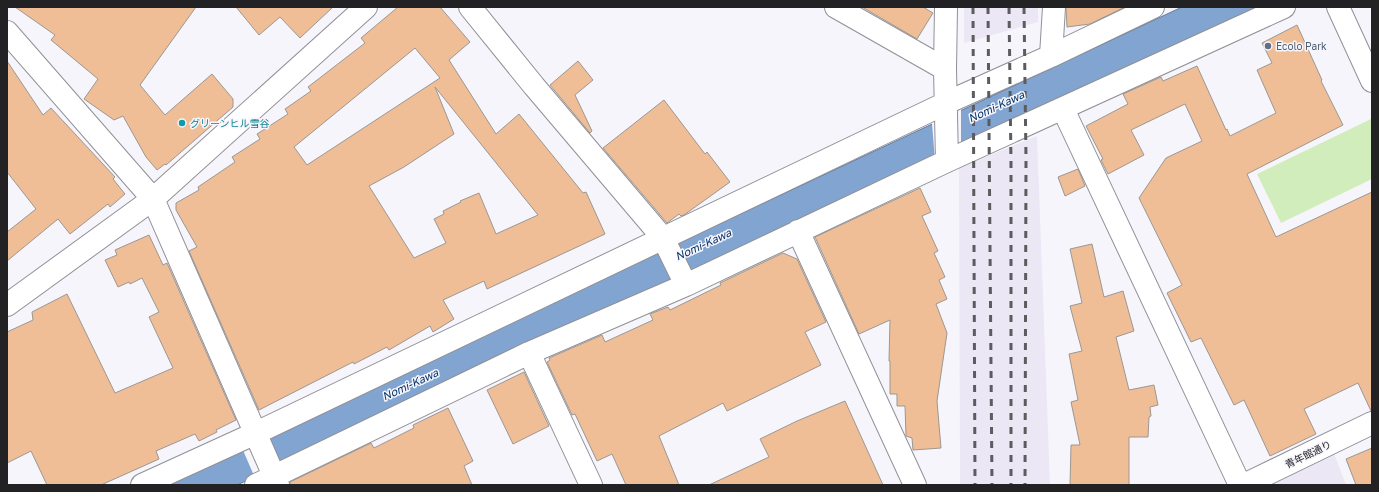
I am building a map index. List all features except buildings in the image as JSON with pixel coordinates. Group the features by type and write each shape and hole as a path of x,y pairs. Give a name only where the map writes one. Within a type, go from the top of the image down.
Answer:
{"street":[{"path":"7,305 153,199 366,7"},
{"path":"470,7 665,242 684,281"},
{"path":"836,7 945,68"},
{"path":"946,7 945,68 947,161"},
{"path":"1052,56 1054,7"},
{"path":"142,485 257,437 665,242 946,103 1052,56 1153,7"},
{"path":"7,32 153,199 257,437 270,480 529,353 1284,7"},
{"path":"1338,7 1372,81"},
{"path":"1063,109 1240,485"},
{"path":"798,231 915,485"},
{"path":"529,353 592,485"},
{"name":"青年館通り","path":"1244,485 1372,423"}],"shaded area":[{"path":"964,7 1038,7 1038,22 964,43"},
{"path":"1037,136 1050,485 960,485 959,168"},
{"path":"1333,451 1346,485 1270,485"}],"green space":[{"path":"1371,119 1372,179 1281,223 1257,174"}],"water":[{"name":"Nomi-Kawa","path":"1182,7 1284,7 679,280 237,485 169,485 674,245"}],"pier":[{"path":"961,109 961,151 935,161 932,123"},
{"path":"268,436 282,466 255,478 242,448"}],"railway":[{"path":"973,7 975,485"},
{"path":"988,7 992,485"},
{"path":"1009,7 1011,163 1011,485"},
{"path":"1024,7 1026,159 1025,485"}],"place":[{"name":"Ecolo Park","path":"1268,46"},
{"name":"グリーンヒル雪谷","path":"182,123"}]}
